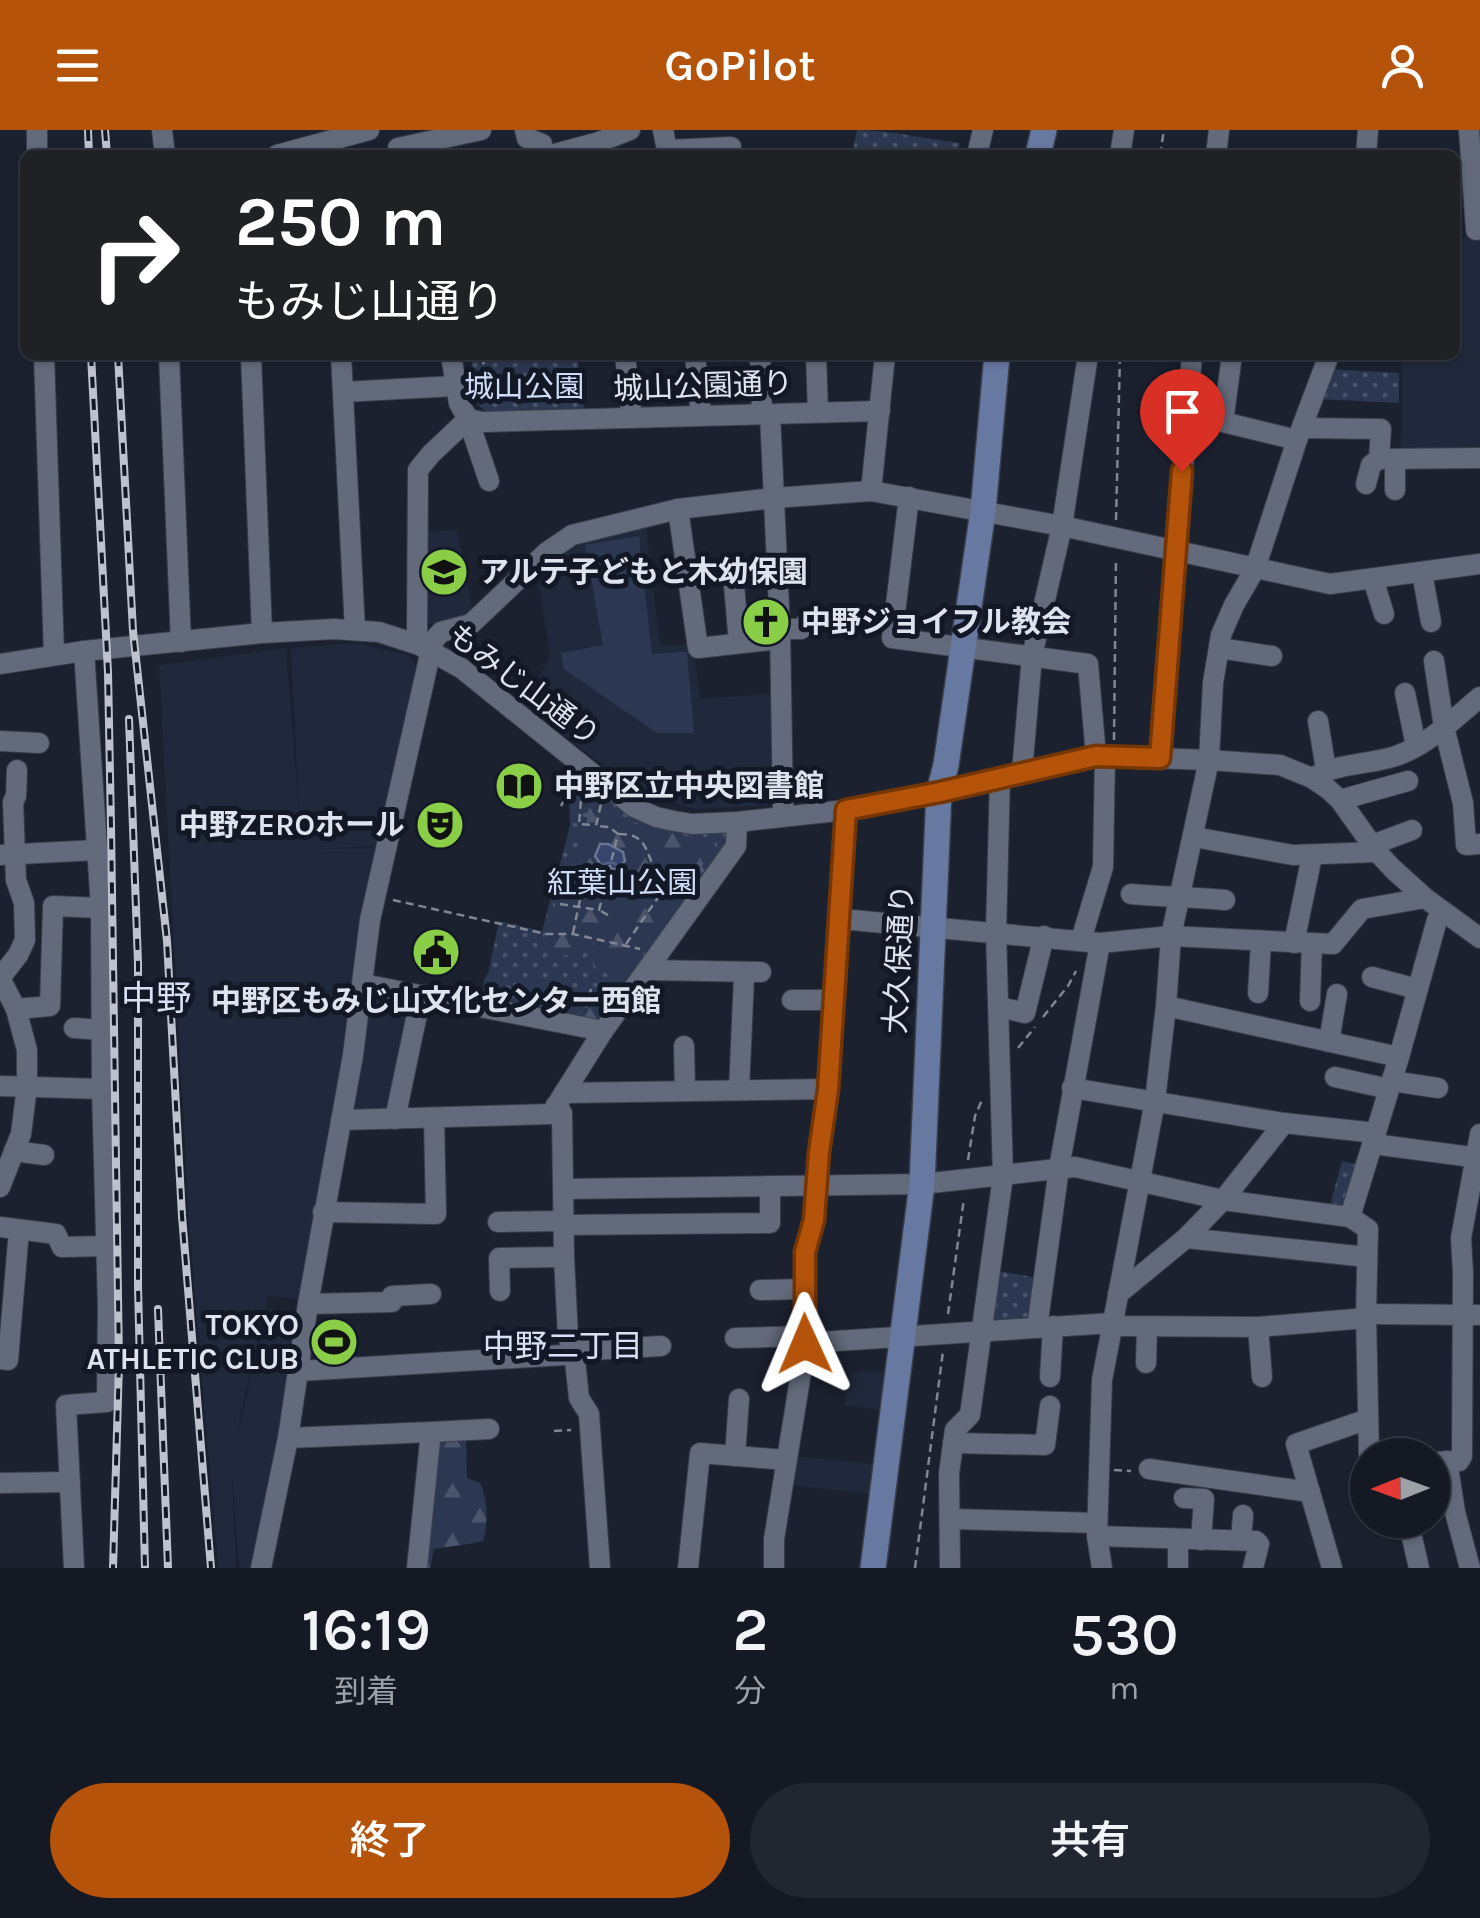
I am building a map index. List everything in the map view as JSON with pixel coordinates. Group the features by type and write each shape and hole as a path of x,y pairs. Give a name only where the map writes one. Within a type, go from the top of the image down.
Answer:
{"main road":[{"name":"大久保通り","path":"873,1568 922,1184 940,792 983,511 996,360"}],"street":[{"path":"296,150 369,130"},
{"path":"397,144 481,130"},
{"path":"525,130 526,138 542,144 542,150"},
{"path":"569,150 630,130"},
{"path":"1469,130 1470,230"},
{"path":"666,145 731,147"},
{"path":"44,360 54,655"},
{"path":"169,360 181,642"},
{"path":"250,360 262,633"},
{"path":"340,360 355,630"},
{"path":"452,360 461,402 490,481"},
{"path":"625,360 632,418"},
{"path":"695,360 701,416"},
{"path":"761,360 774,498 783,808 788,816"},
{"path":"816,360 818,412"},
{"path":"871,491 885,360"},
{"path":"1022,772 1032,656 1062,526 1087,360"},
{"path":"1160,758 1192,360"},
{"path":"1231,360 1223,422 1300,434 1381,430 1395,490"},
{"path":"1102,1568 1097,1529 1102,1380 1156,1101 1171,936 1209,760 1219,648 1234,606 1255,569 1327,360"},
{"name":"城山公園通り","path":"342,392 461,402 484,422 880,411"},
{"path":"262,1568 327,1213 370,920 423,647 417,635 418,470 461,402"},
{"path":"1366,484 1371,465 1387,459 1480,458"},
{"path":"423,647 442,632 471,624 559,542 572,535 678,509 774,498 871,491 1176,549 1330,584 1480,564"},
{"path":"908,497 892,638 1088,664 1101,756 1103,867 1060,1168 1045,1327 1050,1377"},
{"path":"678,509 698,648 800,629 809,620 852,619"},
{"path":"1422,573 1431,622"},
{"path":"1373,580 1384,614"},
{"path":"734,585 739,643"},
{"name":"もみじ山通り","path":"0,664 84,651 262,633 378,632 423,647 461,668 634,807 692,824 846,810 1101,756 1280,765 1319,774"},
{"path":"1219,648 1272,656"},
{"path":"74,1568 70,1482 57,1406 107,1402 101,908 84,651"},
{"path":"1434,660 1444,727 1462,803 1466,845 1480,844"},
{"path":"1405,693 1416,746"},
{"path":"1319,774 1396,756 1444,727 1480,696"},
{"path":"1318,721 1319,774 1375,848 1425,898 1480,938"},
{"path":"0,741 39,743"},
{"path":"0,1187 22,1134 28,1087 27,1050 16,1008 0,978 25,940 24,903 8,855 17,770"},
{"path":"950,1568 948,1473 955,1430 970,1415 1004,1176 996,932 1000,778"},
{"path":"1340,800 1408,781"},
{"path":"774,1568 774,1539 806,1340 805,1252 814,1220 828,1090 846,810"},
{"path":"341,1120 551,1114 603,1031 736,846 737,822"},
{"path":"1194,837 1312,856 1375,848 1412,830"},
{"path":"8,855 97,850"},
{"path":"1310,1001 1303,943 1312,856"},
{"path":"1131,894 1225,900"},
{"path":"841,919 1091,942 1171,936 1333,944 1362,909 1425,898"},
{"path":"16,1008 50,1006 53,906 101,908"},
{"path":"1350,1217 1400,1057 1437,920 1446,913"},
{"path":"999,1007 1025,1013 1044,936"},
{"path":"1258,992 1261,942"},
{"path":"651,964 680,972 752,974 739,1090"},
{"path":"1372,977 1417,989"},
{"path":"363,984 603,1031"},
{"path":"1329,1042 1338,994"},
{"path":"394,1119 421,995"},
{"path":"792,1000 835,1000"},
{"path":"1166,1006 1400,1057"},
{"path":"74,1028 102,1030"},
{"path":"684,1046 685,1091"},
{"path":"1335,1077 1438,1088"},
{"path":"0,1086 102,1089"},
{"path":"1072,1088 1478,1158"},
{"path":"560,1099 685,1091 828,1090"},
{"path":"560,1099 568,1336 574,1351 579,1398 590,1414 600,1568"},
{"path":"327,1213 436,1214 434,1118"},
{"path":"1118,1294 1186,1238 1284,1123"},
{"path":"1450,1462 1460,1461 1462,1456 1471,1315 1461,1238 1480,1134"},
{"path":"14,1152 44,1155"},
{"path":"564,1189 922,1184 1076,1167 1222,1200 1350,1217 1368,1229 1369,1438"},
{"path":"498,1222 770,1222 770,1186"},
{"path":"0,1359 8,1360 9,1228 56,1234 62,1247 106,1246"},
{"path":"1186,1238 1367,1257"},
{"path":"500,1291 500,1258 564,1257"},
{"path":"760,1290 804,1289"},
{"path":"308,1304 392,1302 392,1296 431,1294"},
{"path":"735,1338 902,1338 1112,1323 1258,1327 1366,1316 1471,1315"},
{"path":"1146,1363 1147,1326"},
{"path":"1258,1327 1266,1370"},
{"path":"299,1371 662,1346"},
{"path":"735,1456 739,1399"},
{"path":"953,1443 1045,1444 1050,1406"},
{"path":"1332,1568 1296,1444 1368,1419"},
{"path":"288,1438 489,1430"},
{"path":"417,1568 431,1432"},
{"path":"688,1568 700,1453 786,1460"},
{"path":"1149,1470 1310,1492"},
{"path":"0,1483 70,1482"},
{"path":"1450,1495 1470,1568"},
{"path":"1184,1498 1204,1498 1200,1540"},
{"path":"1243,1515 1253,1568"},
{"path":"951,1519 1250,1542"},
{"path":"1412,1538 1419,1568"},
{"path":"1178,1539 1178,1568"}],"path":[{"path":"461,402 474,392 484,360"},
{"path":"583,780 579,824 636,837 645,845 653,868 662,878"},
{"path":"561,806 571,787"},
{"path":"596,826 599,812"},
{"path":"600,910 618,834"},
{"path":"662,878 710,862"},
{"path":"572,934 584,876"},
{"path":"625,946 657,898 662,878"},
{"path":"386,899 546,934 572,934 645,950 651,964"},
{"path":"560,904 600,910 611,917"},
{"path":"554,1431 577,1429"},
{"path":"1098,1468 1149,1470"}],"shaded area":[{"path":"1480,235 1480,450 1401,450 1402,360 1460,360 1460,237"},
{"path":"646,526 660,646 693,644 700,699 776,693 780,805 693,809 634,789 525,705 550,656 537,572 574,539"},
{"name":"アルテ子どもと木幼保園","path":"457,530 473,612 458,624 423,624 422,532"},
{"path":"353,643 408,655 415,663 415,673 379,846 313,849 378,848 336,1113 299,1300 268,1296 240,1417 238,1433 267,1309 300,1313 254,1568 239,1568 232,1471 236,1568 218,1568 189,1222 159,665 286,648 299,813 291,648"},
{"path":"377,993 414,1000 393,1113 352,1113 372,997"},
{"path":"849,1372 886,1373 881,1410 845,1405"},
{"path":"792,1456 874,1464 870,1494 787,1485"}],"green space":[{"path":"857,130 960,143 958,150 853,150"},
{"name":"城山公園","path":"473,360 578,360 585,416 493,419 463,390"},
{"path":"1327,369 1399,373 1399,403 1317,399"},
{"path":"639,536 652,654 687,652 694,733 657,733 564,669 561,653 603,645 585,545"},
{"name":"紅葉山公園","path":"568,766 631,813 729,829 736,841 601,1024 482,1003 499,921 542,931 570,826"},
{"name":"紅葉山公園","path":"588,792 632,823 715,844 715,852 702,866 705,871 699,884 675,910 651,948 634,952 640,957 640,965 600,1023 482,1000 484,980 493,972 500,985 538,981 564,994 606,986 606,971 594,968 590,952 593,936 587,934 564,956 544,946 556,897 564,884 565,858 580,846 576,836 587,821 587,809 575,813 570,807 577,796"},
{"path":"1342,1161 1359,1165 1348,1211 1329,1209"},
{"path":"997,1271 1038,1278 1032,1321 992,1324"},
{"path":"466,1437 467,1478 480,1483 485,1497 483,1541 434,1549 430,1568 422,1568 434,1443"}],"water":[{"path":"600,844 623,852 625,861 618,869 603,868 595,856"}],"railway":[{"path":"88,130 89,150"},
{"path":"105,130 107,150"},
{"path":"91,360 108,672 111,827 119,1363 113,1568"},
{"path":"118,360 133,631 167,941 182,1216 211,1568"},
{"path":"129,719 138,963 138,1286 145,1568"},
{"path":"158,1309 168,1568"}],"place":[{"name":"アルテ子どもと木幼保園","path":"444,572"},
{"name":"中野ジョイフル教会","path":"766,622"},
{"name":"中野区立中央図書館","path":"519,786"},
{"name":"中野ZEROホール","path":"440,825"},
{"name":"中野区もみじ山文化センター西館","path":"436,952"},
{"name":"TOKYO ATHLETIC CLUB","path":"334,1342"}],"district":[{"name":"中野","path":"156,998"},
{"name":"中野二丁目","path":"563,1346"}],"route":[{"path":"805,1344 805,1252 814,1220 828,1090 846,810 1096,756 1160,758 1182,471"}]}
